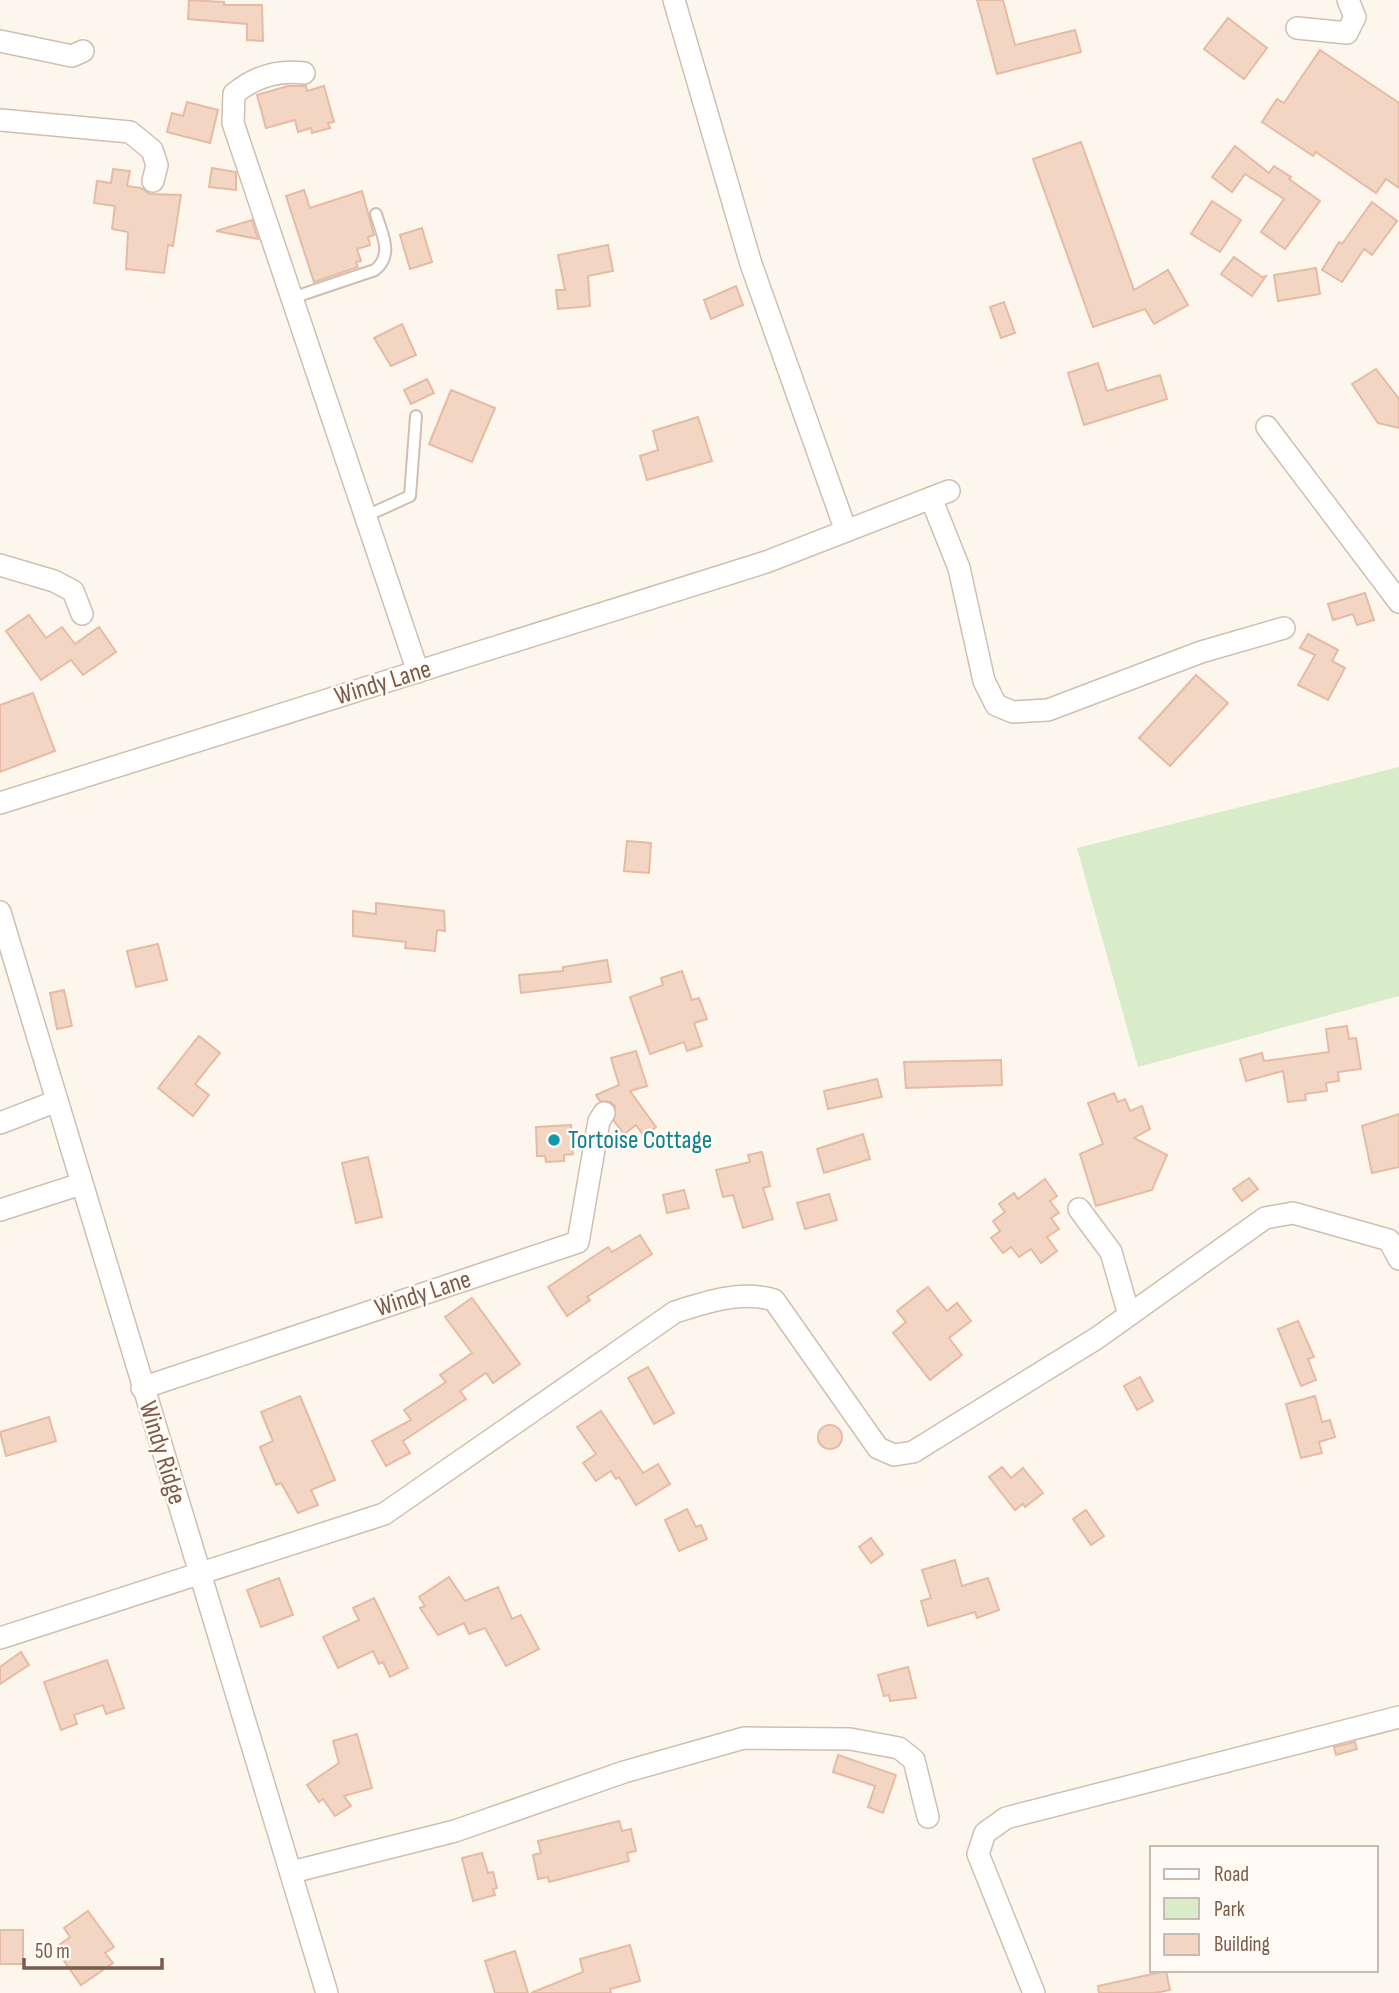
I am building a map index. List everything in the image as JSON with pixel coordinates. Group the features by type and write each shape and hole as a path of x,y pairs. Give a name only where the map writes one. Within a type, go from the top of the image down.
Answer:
{"street":[{"path":"674,0 751,264 846,531"},
{"path":"1297,28 1347,33 1355,17 1348,0"},
{"path":"0,41 72,56 83,51"},
{"path":"304,73 286,71 247,83 234,94 233,123 418,672"},
{"path":"0,120 130,132 152,150 158,165 153,181"},
{"path":"1267,427 1399,602"},
{"name":"Windy Lane","path":"0,803 766,562 940,494 960,568 984,681 996,705 1013,712 1048,710 1201,652 1284,628"},
{"path":"0,565 22,570 73,591 82,614"},
{"name":"Windy Ridge","path":"0,912 9,973 57,1101 327,1993"},
{"path":"0,1123 57,1101"},
{"name":"Windy Lane","path":"142,1388 578,1242 598,1121 604,1113"},
{"path":"0,1210 81,1184"},
{"path":"1079,1209 1111,1252 1129,1315"},
{"path":"0,1638 384,1514 675,1312 708,1301 759,1295 774,1300 878,1448 894,1455 913,1452 1129,1315 1265,1218 1293,1213 1396,1244"},
{"path":"1034,1993 978,1854 985,1833 1006,1818 1399,1717"},
{"path":"292,1872 455,1831 624,1772 744,1738 850,1739 899,1748 914,1760 928,1817"}],"lane":[{"path":"292,298 375,270 382,264 386,246 376,214"},
{"path":"366,516 410,496 416,416"}],"green space":[{"path":"1399,767 1399,996 1138,1067 1077,848"}],"building":[{"path":"189,0 224,2 224,5 262,5 263,41 247,40 247,24 188,19"},
{"path":"977,0 1003,0 1015,45 1075,30 1081,52 997,74"},
{"path":"1228,18 1267,48 1244,79 1204,49"},
{"path":"1320,50 1399,103 1399,188 1386,179 1376,193 1316,152 1313,156 1262,122 1277,99 1284,103"},
{"path":"288,86 306,86 307,91 324,86 334,122 328,123 330,128 312,133 311,128 298,132 295,120 266,128 257,95"},
{"path":"187,102 218,110 210,143 167,132 172,113 183,116"},
{"path":"1081,142 1134,290 1168,270 1188,305 1154,324 1145,309 1093,327 1033,159"},
{"path":"1235,146 1269,173 1274,166 1291,177 1289,179 1320,201 1285,249 1261,232 1284,199 1245,174 1232,192 1212,177"},
{"path":"212,168 236,172 236,190 209,187"},
{"path":"113,169 130,171 127,186 141,188 150,194 181,195 173,246 168,245 164,273 126,269 128,232 112,229 115,206 94,203 97,181 111,183"},
{"path":"304,190 310,208 362,191 374,235 368,237 370,245 357,249 361,261 356,262 358,267 314,282 286,196"},
{"path":"1212,201 1241,220 1220,252 1191,234"},
{"path":"1372,202 1397,221 1372,255 1364,249 1342,282 1322,270 1339,242 1342,244"},
{"path":"252,220 258,239 216,231"},
{"path":"422,228 432,262 410,269 400,235"},
{"path":"608,245 613,271 588,276 590,306 558,309 556,290 565,290 558,255"},
{"path":"1234,257 1262,277 1266,276 1252,296 1221,274"},
{"path":"1316,268 1320,294 1278,301 1274,275"},
{"path":"736,286 743,305 711,319 704,300"},
{"path":"1004,302 1015,333 1001,338 990,307"},
{"path":"402,324 416,355 391,366 374,338"},
{"path":"1098,363 1107,391 1160,375 1167,399 1084,425 1068,373"},
{"path":"1376,369 1399,399 1399,428 1378,423 1352,384"},
{"path":"427,379 434,393 411,404 404,390"},
{"path":"451,390 495,408 472,462 429,444"},
{"path":"698,417 712,461 647,480 640,456 658,450 653,431"},
{"path":"1365,593 1374,620 1357,625 1353,614 1333,620 1328,604"},
{"path":"29,615 46,638 62,627 75,644 99,627 116,652 83,675 71,660 41,680 6,631"},
{"path":"1308,634 1338,650 1332,661 1345,668 1328,700 1298,685 1315,655 1300,648"},
{"path":"1196,675 1228,703 1170,766 1139,738"},
{"path":"33,693 55,751 0,772 0,705"},
{"path":"627,841 651,843 649,873 624,871"},
{"path":"376,903 444,911 445,931 437,930 435,951 405,948 406,942 353,936 353,911 376,914"},
{"path":"158,944 167,980 136,987 127,951"},
{"path":"607,960 611,982 521,993 519,975 563,971 563,967"},
{"path":"682,971 692,1000 699,998 707,1019 694,1023 702,1046 687,1051 684,1042 650,1054 630,997 663,985 661,978"},
{"path":"64,990 72,1026 57,1029 50,993"},
{"path":"1347,1026 1349,1039 1356,1038 1361,1069 1338,1072 1339,1081 1326,1083 1327,1091 1305,1094 1306,1100 1288,1102 1283,1071 1246,1081 1240,1059 1262,1053 1264,1061 1329,1052 1326,1029"},
{"path":"199,1036 220,1053 195,1084 209,1095 193,1116 158,1088"},
{"path":"636,1051 647,1086 630,1091 656,1127 644,1136 636,1125 624,1134 614,1121 615,1106 610,1102 600,1101 596,1095 619,1085 611,1058"},
{"path":"1001,1060 1002,1085 906,1088 904,1062"},
{"path":"877,1079 882,1097 828,1109 824,1091"},
{"path":"1114,1093 1118,1102 1125,1099 1130,1111 1142,1106 1150,1129 1134,1138 1167,1155 1152,1190 1096,1206 1080,1154 1103,1144 1088,1103"},
{"path":"1399,1114 1399,1167 1372,1173 1362,1126"},
{"name":"Tortoise Cottage","path":"571,1125 573,1154 564,1155 564,1161 546,1162 545,1156 537,1156 536,1127"},
{"path":"863,1134 870,1159 824,1173 817,1149"},
{"path":"762,1152 770,1186 763,1188 773,1219 743,1228 733,1195 723,1197 716,1170 750,1162 748,1155"},
{"path":"368,1157 382,1217 356,1223 342,1163"},
{"path":"1249,1178 1258,1189 1242,1201 1233,1189"},
{"path":"1045,1179 1057,1196 1050,1201 1059,1213 1051,1218 1059,1229 1047,1237 1057,1251 1041,1263 1031,1249 1019,1257 1011,1247 1003,1253 991,1238 1000,1231 993,1221 1005,1212 999,1204 1014,1193 1018,1199"},
{"path":"684,1190 689,1208 667,1213 663,1195"},
{"path":"829,1194 837,1220 805,1229 797,1203"},
{"path":"640,1235 652,1254 587,1297 590,1300 567,1316 548,1287 608,1247 612,1252"},
{"path":"928,1287 947,1311 957,1303 971,1321 949,1338 962,1355 930,1380 893,1333 906,1322 897,1311"},
{"path":"472,1298 520,1364 493,1383 486,1373 460,1391 466,1399 403,1441 410,1453 386,1466 372,1441 411,1420 404,1410 446,1382 440,1375 472,1353 445,1317"},
{"path":"1298,1321 1314,1357 1308,1359 1316,1380 1301,1386 1278,1329"},
{"path":"648,1367 674,1413 654,1424 628,1378"},
{"path":"1140,1377 1153,1401 1137,1410 1124,1386"},
{"path":"300,1396 335,1480 311,1490 318,1505 298,1513 281,1483 276,1485 260,1447 273,1441 261,1412"},
{"path":"1315,1396 1322,1422 1330,1420 1335,1437 1319,1442 1322,1453 1301,1458 1286,1404"},
{"path":"601,1411 643,1473 658,1464 670,1484 636,1505 619,1477 616,1479 611,1471 596,1481 583,1463 596,1454 577,1427"},
{"path":"49,1417 56,1441 6,1456 0,1432"},
{"path":"830,1425 839,1428 842,1437 839,1446 830,1449 821,1446 818,1437 821,1428"},
{"path":"1002,1467 1011,1478 1023,1468 1043,1493 1025,1507 1023,1504 1015,1510 989,1477"},
{"path":"687,1509 696,1527 701,1525 707,1539 679,1551 665,1520"},
{"path":"1086,1510 1104,1536 1091,1545 1073,1519"},
{"path":"871,1538 883,1554 871,1563 859,1547"},
{"path":"955,1560 962,1586 988,1578 999,1610 977,1618 975,1612 928,1626 921,1601 931,1598 922,1570"},
{"path":"449,1577 465,1601 498,1587 512,1619 521,1615 539,1649 506,1666 485,1628 469,1634 464,1623 438,1635 420,1608 425,1606 419,1597"},
{"path":"279,1578 293,1615 261,1627 247,1590"},
{"path":"374,1598 408,1668 390,1677 383,1662 379,1664 373,1651 338,1668 323,1637 359,1620 353,1608"},
{"path":"21,1652 29,1665 0,1684 0,1667"},
{"path":"107,1660 124,1708 106,1714 103,1705 74,1715 77,1724 61,1730 44,1682"},
{"path":"908,1667 916,1698 890,1701 889,1695 884,1696 878,1675"},
{"path":"357,1734 372,1788 344,1796 351,1806 335,1816 323,1799 319,1802 307,1785 339,1763 333,1741"},
{"path":"1355,1742 1357,1749 1336,1755 1334,1747"},
{"path":"838,1755 896,1775 883,1813 868,1807 875,1786 833,1772"},
{"path":"619,1821 622,1831 631,1829 636,1851 627,1853 629,1861 549,1882 548,1877 538,1879 533,1855 541,1853 538,1841"},
{"path":"482,1853 488,1873 493,1872 497,1888 493,1889 495,1895 473,1901 462,1858"},
{"path":"88,1911 114,1947 105,1953 113,1963 81,1985 55,1948 70,1937 64,1928"},
{"path":"0,1930 23,1930 23,1964 0,1964"},
{"path":"630,1945 640,1981 610,1989 611,1993 531,1993 583,1972 580,1959"},
{"path":"515,1951 528,1993 495,1993 485,1961"},
{"path":"1166,1972 1170,1990 1155,1993 1099,1993 1098,1986"}],"place":[{"name":"Tortoise Cottage","path":"554,1140"}]}
